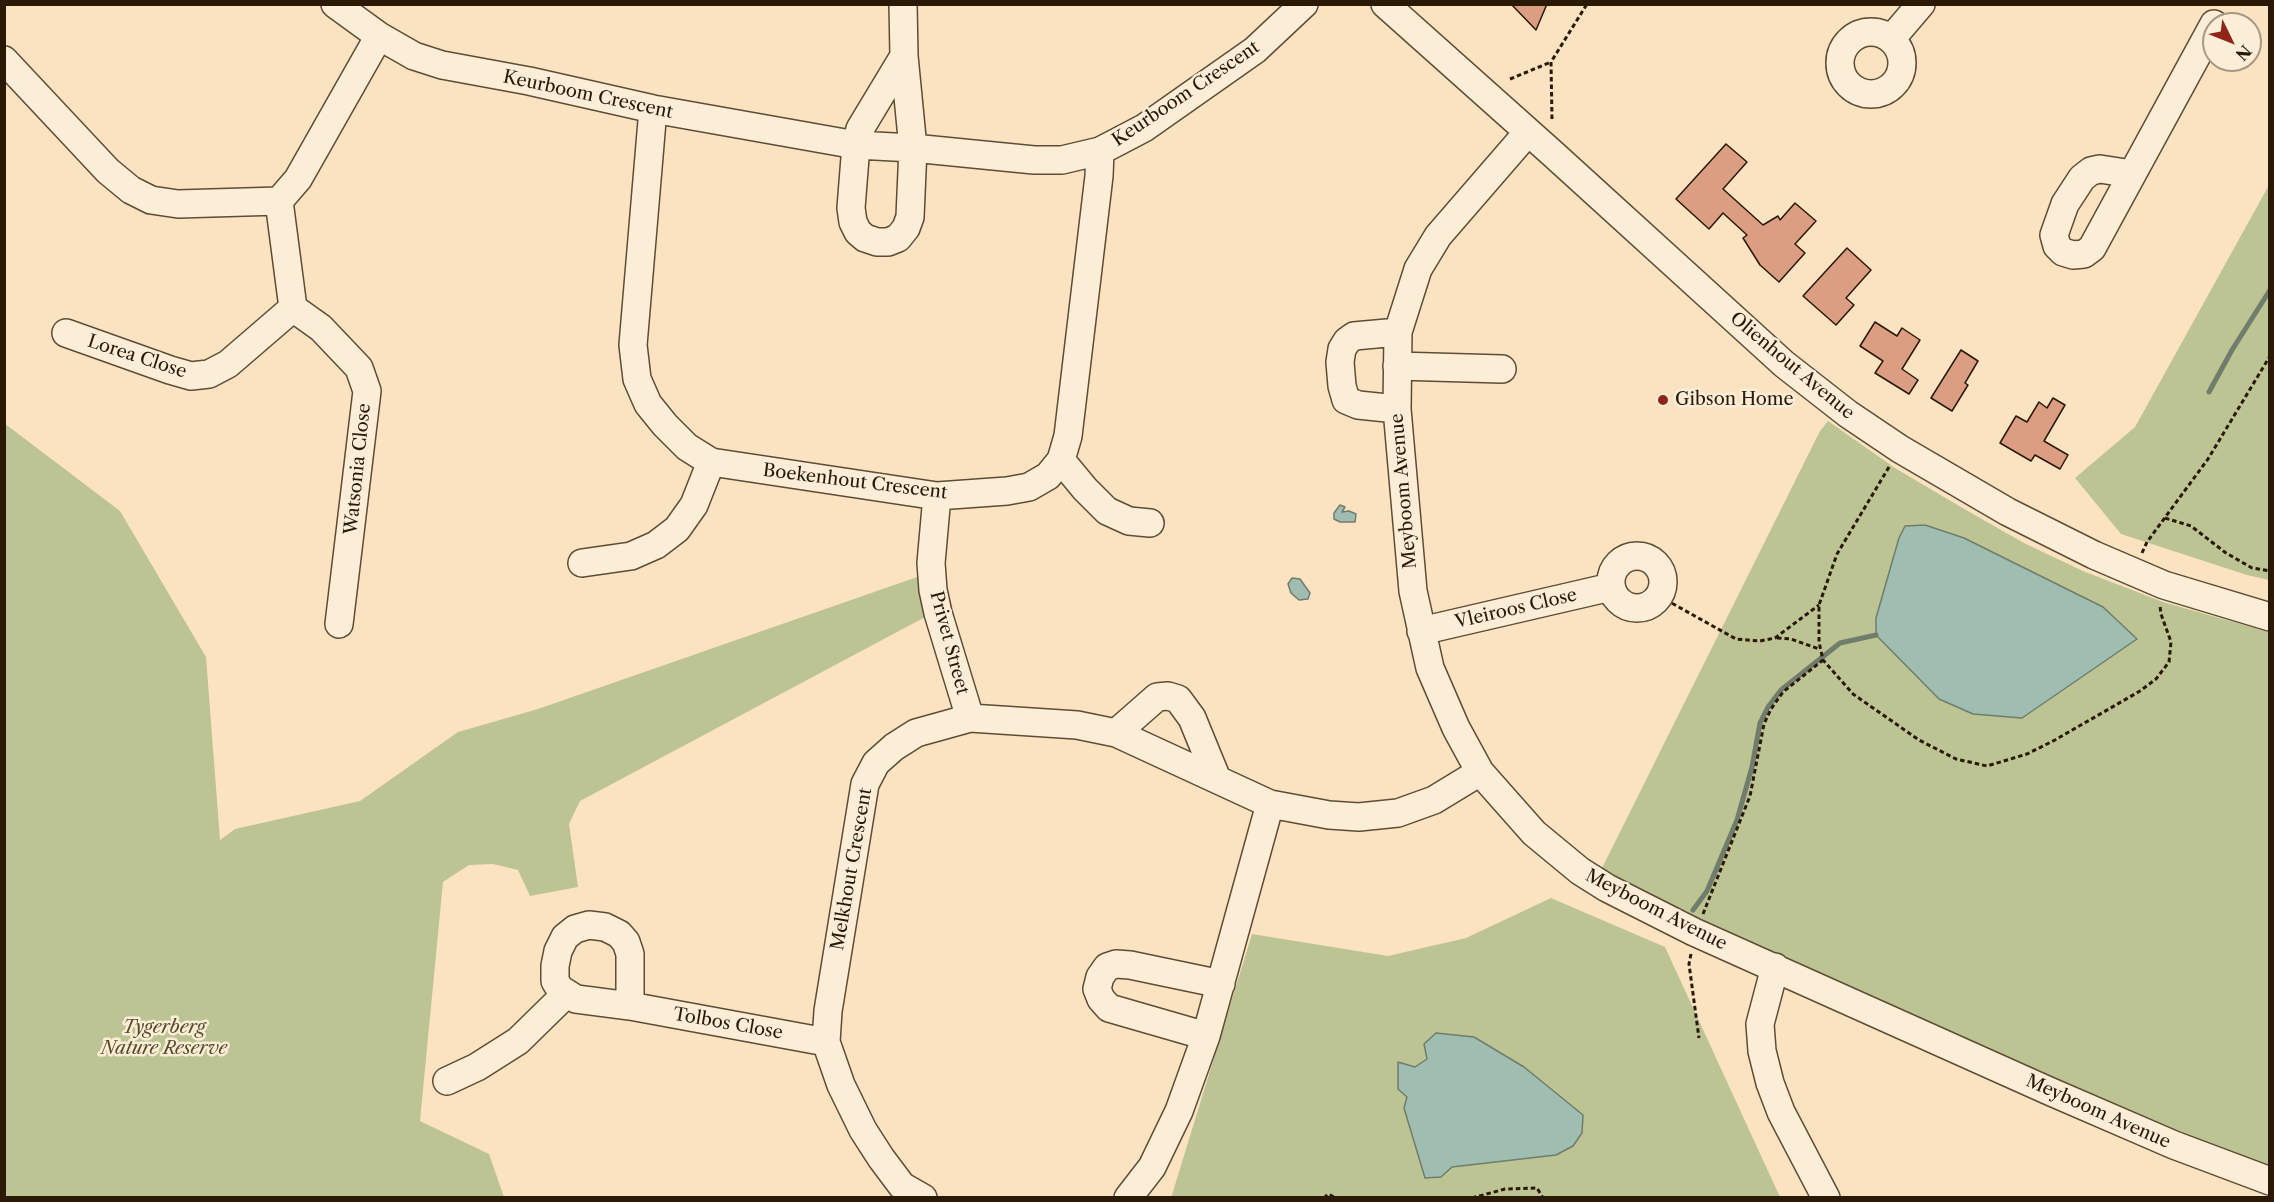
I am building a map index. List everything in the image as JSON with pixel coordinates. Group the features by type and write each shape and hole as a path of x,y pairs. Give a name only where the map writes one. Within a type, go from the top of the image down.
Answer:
{"street":[{"name":"Keurboom Crescent","path":"334,4 379,36 414,56 442,65 529,81 653,109 856,145 1034,160 1062,160 1100,151 1144,128 1276,32 1304,4"},
{"path":"903,4 904,56 913,148 910,217 906,228 898,238 888,242 877,242 865,238 858,232 853,222 851,208 856,145 860,129 904,56"},
{"name":"Olienhout Avenue","path":"1385,4 1784,364 1848,414 1900,449 2008,512 2123,569 2164,585 2270,618"},
{"path":"1892,38 1921,4"},
{"path":"293,308 279,201 298,178 379,36"},
{"path":"2132,174 2202,46"},
{"path":"4,60 108,171 131,190 151,200 178,204 279,201"},
{"name":"Boekenhout Crescent","path":"653,109 633,345 637,379 648,404 687,447 711,462 937,496 1007,491 1029,487 1048,476 1061,460"},
{"name":"Meyboom Avenue","path":"1528,132 1438,236 1418,269 1398,332 1397,409 1413,591 1430,668 1443,702 1480,772 1534,832 1580,871 1607,888 1694,932 2174,1145 2270,1181"},
{"path":"1100,151 1100,176 1068,436 1061,460 1107,511 1129,521 1150,523"},
{"name":"Lorea Close","path":"66,333 191,376 209,374 228,364 293,308"},
{"name":"Watsonia Close","path":"293,308 321,328 359,368 367,391 339,624"},
{"path":"1397,409 1358,405 1346,400 1340,362 1342,349 1354,336 1398,332"},
{"path":"1397,366 1502,369"},
{"path":"582,563 631,556 656,545 677,529 694,505 711,462"},
{"name":"Privet Street","path":"937,496 931,564 933,590 970,718"},
{"path":"1641,556 1649,560 1660,572 1662,580 1659,596 1653,602 1636,608 1620,602 1611,587 1618,564 1625,559 1641,556"},
{"name":"Vleiroos Close","path":"1421,631 1611,587"},
{"path":"1116,733 1157,698 1168,696 1178,699 1192,718 1217,779"},
{"name":"Melkhout Crescent","path":"906,1194 863,1130 841,1085 826,1042 828,1011 865,784 876,763 894,747 916,734 970,718 1077,725 1116,733 1270,804 1329,815 1359,817 1398,813 1434,800 1480,772"},
{"path":"1128,1197 1152,1167 1179,1111 1206,1036 1270,804"},
{"path":"447,1081 477,1067 518,1041 566,994 555,981 555,966 558,951 565,937 575,928 589,925 605,927 619,934 626,942 630,954 630,1006"},
{"path":"1206,1036 1108,1008 1097,988 1100,977 1107,967 1123,965 1221,984"},
{"path":"1775,967 1760,1024 1762,1051 1770,1083 1781,1112 1826,1197"},
{"name":"Tolbos Close","path":"566,994 576,999 630,1006 826,1042"}],"path":[{"path":"1552,118 1551,62 1587,4"},
{"path":"1510,79 1551,62"},
{"path":"2139,560 2147,542 2208,459 2270,356"},
{"path":"1893,461 1837,554 1819,605 1820,650 1823,660 1853,694 1919,740 1956,759 1987,766 2027,754 2140,691 2156,678 2169,662 2171,642 2161,614 2162,598"},
{"path":"2165,518 2191,526 2226,553 2252,568 2270,571"},
{"path":"1659,596 1736,639 1760,641 1775,638 1791,639 1820,650"},
{"path":"1775,638 1819,605"},
{"path":"1699,1038 1689,964 1694,932 1710,900 1750,796 1764,724 1771,709 1784,692 1823,660"},
{"path":"1472,1197 1505,1190 1537,1188 1543,1197"},
{"path":"1324,1197 1328,1194 1336,1197"}],"green space":[{"path":"2269,185 2269,580 2121,534 2075,478 2135,427"},
{"path":"1828,421 1895,468 2024,543 2083,571 2163,602 2269,632 2269,1175 2177,1141 1620,884 1600,872 1820,431"},
{"name":"Tygerberg Nature Reserve","path":"4,423 120,511 206,657 220,840 235,829 360,801 458,732 538,709 920,576 929,615 580,801 569,824 578,887 530,896 518,870 493,864 469,865 443,882 420,1121 489,1154 504,1197 5,1197"},
{"path":"1551,898 1665,947 1780,1197 1171,1198 1252,934 1388,956 1466,938"}],"shaded area":[{"path":"1340,505 1345,507 1342,512 1349,511 1356,514 1355,522 1340,522 1334,519 1334,513"},
{"path":"1925,525 1964,538 2103,607 2137,639 2022,718 1973,714 1939,699 1876,635 1876,618 1899,538 1905,526"},
{"path":"1292,578 1300,579 1310,593 1308,599 1299,600 1291,593 1288,584"},
{"path":"1436,1033 1474,1037 1524,1067 1583,1115 1582,1133 1573,1146 1556,1155 1452,1167 1441,1177 1425,1178 1404,1108 1407,1097 1398,1089 1398,1062 1415,1067 1427,1059 1424,1044"}],"building":[{"path":"1511,4 1547,4 1536,30"},
{"path":"1726,144 1747,162 1723,189 1763,225 1778,216 1780,220 1795,203 1816,221 1795,244 1805,253 1779,282 1760,265 1743,238 1747,235 1723,213 1709,229 1676,199"},
{"path":"1847,248 1871,270 1846,298 1854,305 1836,325 1803,296"},
{"path":"1875,322 1897,336 1902,328 1920,340 1902,369 1918,380 1909,394 1875,373 1883,361 1860,346"},
{"path":"1961,350 1978,361 1965,383 1968,385 1952,411 1931,398"},
{"path":"2053,398 2065,405 2044,441 2068,455 2060,469 2035,455 2031,461 2000,443 2016,416 2027,422 2039,402 2047,408"}],"waterway":[{"path":"2209,392 2232,350 2270,290"},
{"path":"1693,910 1707,891 1737,820 1752,767 1760,723 1768,707 1781,690 1840,643 1876,635"}],"place":[{"name":"Gibson Home","path":"1663,400"}]}
